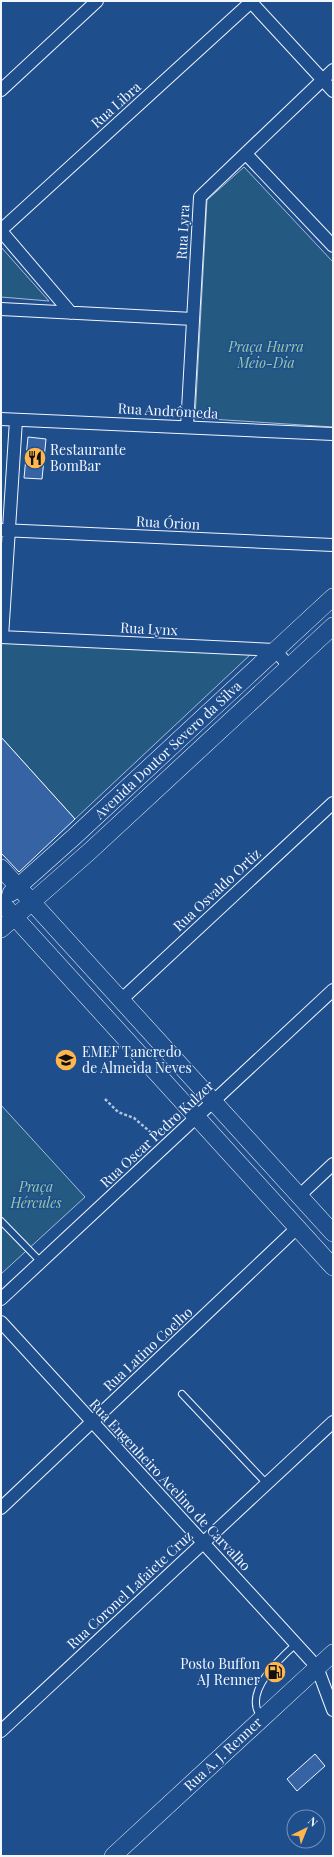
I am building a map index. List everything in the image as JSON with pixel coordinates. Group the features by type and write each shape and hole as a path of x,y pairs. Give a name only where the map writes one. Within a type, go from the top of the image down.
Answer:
{"street":[{"path":"1,90 97,1"},
{"path":"251,1 333,91"},
{"name":"Rua Libra","path":"1,230 251,1"},
{"name":"Rua Lyra","path":"187,427 200,197 246,155 333,70"},
{"path":"246,155 333,246"},
{"path":"1,230 71,313"},
{"path":"1,310 193,319"},
{"name":"Rua Andrômeda","path":"1,419 333,434"},
{"path":"1,637 5,530 16,420"},
{"name":"Rua Órion","path":"5,530 333,545"},
{"name":"Avenida Doutor Severo da Silva","path":"1,902 76,836 333,597"},
{"name":"Avenida Doutor Severo da Silva","path":"1,930 90,851 333,626"},
{"name":"Rua Lynx","path":"1,637 275,650"},
{"path":"275,650 289,666"},
{"name":"Rua Osvaldo Ortiz","path":"121,1000 333,803"},
{"path":"76,836 90,851"},
{"path":"1,868 333,1233"},
{"path":"1,902 333,1267"},
{"name":"Rua Oscar Pedro Kulzer","path":"1,1299 333,990"},
{"path":"299,1196 333,1164"},
{"name":"Rua Latino Coelho","path":"1,1508 297,1228"},
{"name":"Rua Engenheiro Acelino de Carvalho","path":"1,1322 317,1667"},
{"name":"Rua Coronel Lafaiete Cruz","path":"1,1731 333,1422"},
{"name":"Rua A. J. Renner","path":"113,1856 333,1653"},
{"path":"317,1667 333,1710"}],"lane":[{"path":"1,1222 41,1262"},
{"path":"182,1394 267,1484"},
{"path":"262,1718 258,1713 255,1699 264,1679 276,1662 296,1644"}],"path":[{"path":"105,1099 118,1112 134,1118 155,1136"}],"green space":[{"name":"Praça Hurra Meio-Dia","path":"244,167 333,262 333,427 195,418 207,200"},
{"path":"1,247 49,301 1,297"},
{"path":"1,642 251,654 75,819 1,737"},
{"name":"Praça Hércules","path":"1,1105 85,1197 1,1274"}],"building":[{"name":"Restaurante BomBar","path":"28,437 46,439 42,479 24,478"},
{"path":"1,737 75,819 19,872 1,853"},
{"path":"315,1754 325,1766 297,1791 287,1779"}],"place":[{"name":"Restaurante BomBar","path":"35,458"},
{"name":"EMEF Tancredo de Almeida Neves","path":"66,1060"},
{"name":"Posto Buffon AJ Renner","path":"275,1672"}]}
